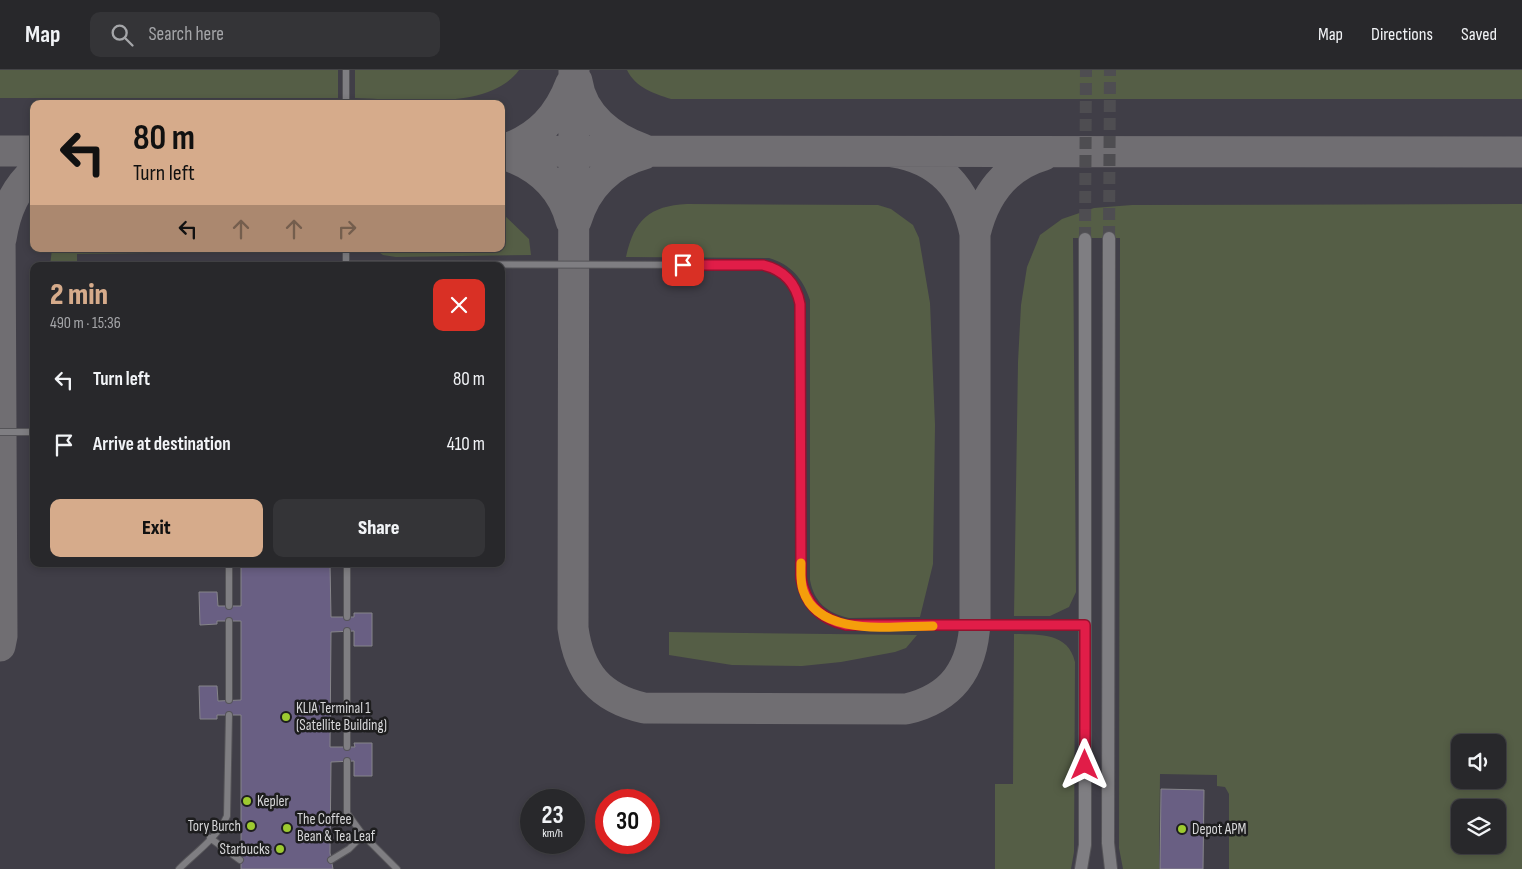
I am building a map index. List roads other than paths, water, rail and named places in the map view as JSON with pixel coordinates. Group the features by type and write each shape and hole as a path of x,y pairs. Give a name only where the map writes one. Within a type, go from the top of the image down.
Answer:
{"street":[{"path":"1109,238 1108,843 1111,869"},
{"path":"1081,869 1085,844 1085,239"}],"lane":[{"path":"346,70 346,100"},
{"path":"505,265 763,265 783,273 795,287 800,304 801,578 803,590 813,607 828,619 846,625 1085,625"},
{"path":"0,432 30,432"},
{"path":"229,567 229,606"},
{"path":"347,567 347,617"},
{"path":"229,621 229,700"},
{"path":"346,747 347,631"},
{"path":"178,869 224,822 229,810 229,715"},
{"path":"347,761 348,813 362,835 397,869"},
{"path":"331,860 362,835"},
{"path":"210,838 240,860"}],"tunnel":[{"path":"1085,239 1086,70"},
{"path":"1109,238 1110,70"}],"place":[{"name":"KLIA Terminal 1 (Satellite Building)","path":"286,717"},
{"name":"Kepler","path":"247,801"},
{"name":"Tory Burch","path":"251,826"},
{"name":"The Coffee Bean & Tea Leaf","path":"287,828"},
{"name":"Depot APM","path":"1182,829"},
{"name":"Starbucks","path":"280,849"}]}
